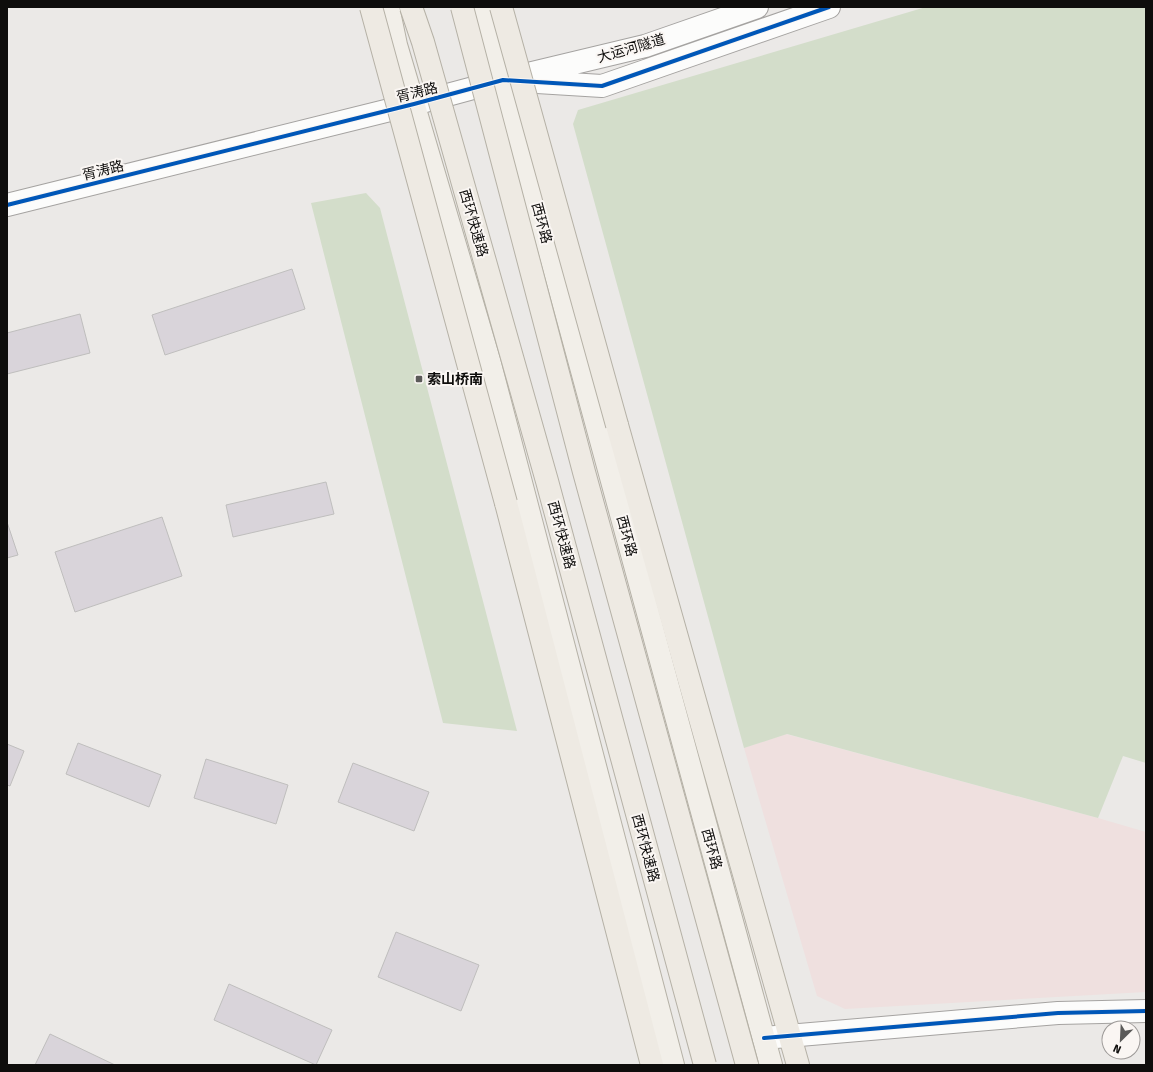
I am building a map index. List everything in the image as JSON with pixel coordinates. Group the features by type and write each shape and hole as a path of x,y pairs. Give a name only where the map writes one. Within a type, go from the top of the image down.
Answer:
{"highway":[{"path":"371,7 506,503 652,1065"},
{"name":"西环快速路","path":"411,7 425,49 545,474 705,1065"},
{"path":"462,7 584,472 747,1065"},
{"path":"501,7 617,425 798,1065"}],"main road":[{"path":"388,7 396,45 489,360 673,1065"},
{"name":"西环路","path":"483,7 771,1065"},
{"path":"495,7 503,80"}],"street":[{"name":"大运河隧道","path":"503,80 646,46 757,7"},
{"name":"胥涛路","path":"7,205 414,104 503,80 602,86 828,7"},
{"path":"764,1038 1058,1013 1146,1011"}],"shaded area":[{"path":"786,734 1146,832 1146,992 845,1009 817,996 744,748"}],"green space":[{"path":"926,7 1146,7 1146,763 1123,756 1098,818 787,734 744,748 573,124 578,110"},
{"path":"366,193 380,208 517,731 443,723 311,203"}],"building":[{"path":"292,269 305,309 165,355 152,315"},
{"path":"80,314 90,353 7,374 7,333"},
{"path":"326,482 334,514 233,537 226,505"},
{"path":"162,517 182,576 75,612 55,552"},
{"path":"7,522 18,555 7,558"},
{"path":"78,743 161,775 149,807 66,774"},
{"path":"7,744 24,751 10,786 7,785"},
{"path":"206,759 288,785 276,824 194,798"},
{"path":"353,763 429,792 414,831 338,802"},
{"path":"396,932 479,965 461,1011 378,977"},
{"path":"229,984 332,1030 316,1065 214,1020"},
{"path":"50,1034 115,1065 35,1065"}],"cycle path":[{"path":"7,205 414,104 503,80 602,86 829,7"},
{"path":"764,1038 1058,1013 1146,1011"}],"place":[{"name":"索山桥南","path":"419,379"}]}
